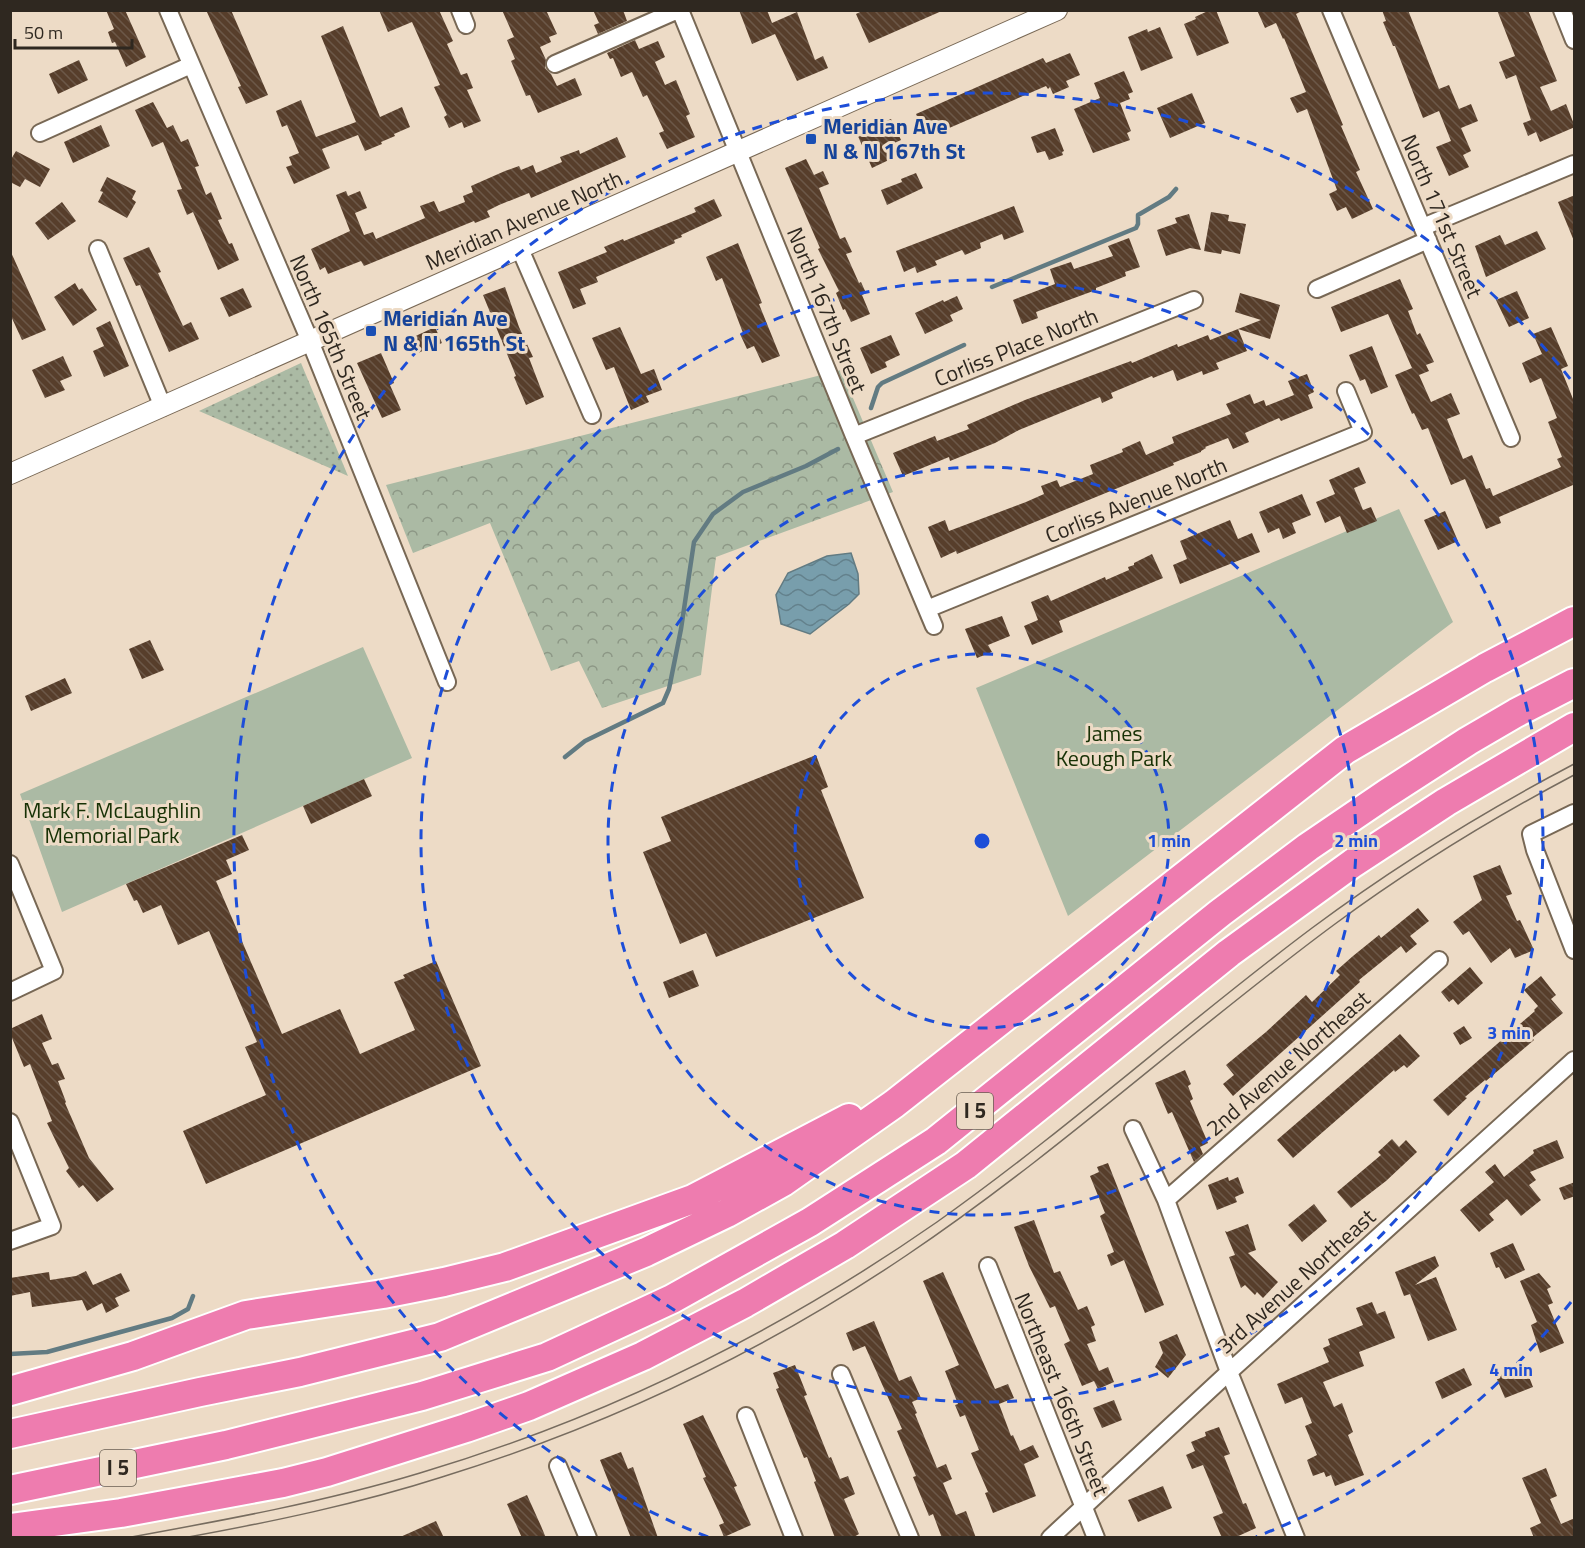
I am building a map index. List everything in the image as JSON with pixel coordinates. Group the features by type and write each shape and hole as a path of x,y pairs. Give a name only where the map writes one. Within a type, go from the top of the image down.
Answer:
{"highway":[{"name":"I 5","path":"10,1434 300,1372 440,1337 646,1252 727,1213 783,1182 894,1104 1346,750 1485,668 1575,621"},
{"name":"I 5","path":"10,1490 226,1445 422,1396 547,1357 672,1299 810,1222 936,1142 1220,913 1308,848 1468,741 1575,683"},
{"path":"10,1528 121,1512 261,1487 338,1469 456,1432 529,1406 643,1356 745,1303 845,1245 966,1166 1229,953 1334,877 1446,802 1575,727"},
{"path":"10,1391 132,1356 246,1315 383,1294 504,1267 693,1199 846,1118 894,1104"}],"street":[{"name":"North 165th Street","path":"168,10 310,341 447,682"},
{"path":"555,64 679,10"},
{"name":"North 167th Street","path":"679,10 934,626"},
{"name":"Meridian Avenue North","path":"10,474 1057,10"},
{"name":"North 171st Street","path":"1331,10 1511,438"},
{"path":"1562,10 1575,40"},
{"path":"40,133 191,65"},
{"path":"1317,289 1426,233 1575,164"},
{"path":"98,249 162,407"},
{"path":"520,249 592,415"},
{"name":"Corliss Place North","path":"854,436 1194,300"},
{"name":"Corliss Avenue North","path":"927,609 1363,432 1346,391"},
{"path":"1575,813 1531,834 1535,850 1575,950"},
{"path":"10,864 54,971 10,992"},
{"name":"2nd Avenue Northeast","path":"1166,1200 1439,960"},
{"name":"3rd Avenue Northeast","path":"1050,1538 1229,1372 1575,1060"},
{"path":"10,1122 52,1226 10,1241"},
{"path":"1133,1129 1166,1200 1229,1372 1296,1538"},
{"name":"Northeast 166th Street","path":"988,1266 1096,1538"},
{"path":"841,1374 910,1538"},
{"path":"746,1416 794,1538"},
{"path":"558,1466 588,1538"}],"green space":[{"path":"301,363 348,476 199,411"},
{"path":"841,370 893,492 716,557 701,675 602,708 579,661 551,671 490,523 413,553 386,485"},
{"name":"James Keough Park","path":"1399,509 1453,622 1068,916 976,688"},
{"name":"Mark F. McLaughlin Memorial Park","path":"363,647 412,758 62,912 20,794"}],"water":[{"path":"851,553 858,574 859,594 810,634 781,624 776,595 788,573 827,556"}],"building":[{"path":"106,10 125,10 146,57 126,67 108,32 114,29"},
{"path":"206,10 231,10 268,95 246,104 238,87 241,86"},
{"path":"379,10 439,10 453,41 447,44 461,75 467,73 473,88 467,90 481,121 464,128 462,122 449,128 444,117 447,115 434,87 440,85 412,22 388,32"},
{"path":"502,10 546,10 557,34 549,37 551,42 540,47 546,60 545,68 557,86 575,78 582,95 538,113 530,95 526,96 511,61 515,59 507,40 514,37"},
{"path":"593,10 623,10 627,21 598,34 594,25 599,23"},
{"path":"739,10 767,10 772,23 797,12 815,60 823,56 828,68 797,81 775,34 752,44"},
{"path":"864,10 944,10 869,43 856,14"},
{"path":"1210,10 1216,10 1229,43 1197,56 1184,24"},
{"path":"1257,10 1304,10 1296,14 1343,125 1341,126 1360,170 1356,172 1373,209 1352,219 1346,207 1337,211 1329,194 1337,190 1307,109 1297,113 1290,98 1306,92 1276,23 1265,28"},
{"path":"1382,10 1408,10 1439,89 1449,85 1459,109 1471,104 1478,121 1461,128 1471,151 1463,155 1469,167 1449,176 1436,147 1451,141 1439,111 1423,118 1395,46 1383,22 1386,21"},
{"path":"1497,10 1528,10 1557,81 1540,87 1551,111 1566,104 1575,127 1540,142 1536,132 1528,136 1523,123 1531,120 1516,75 1506,79 1499,62 1515,56"},
{"path":"343,26 380,117 402,107 410,127 394,134 395,136 381,142 382,144 365,151 358,135 322,149 330,168 294,184 286,167 292,165 289,157 299,153 287,125 282,127 276,111 301,100 316,137 356,122 321,36"},
{"path":"1160,27 1173,58 1141,71 1128,37 1147,29 1148,32"},
{"path":"635,40 639,49 658,41 665,57 655,62 665,85 676,80 690,114 686,116 695,137 667,149 659,133 664,131 647,95 643,97 632,72 621,77 613,58 610,59 607,53"},
{"path":"1070,53 1080,75 1066,81 1069,87 1053,94 1050,87 1048,89 1046,86 933,135 929,125 922,128 916,114 1043,58 1046,63"},
{"path":"79,60 88,80 58,94 49,74"},
{"path":"1124,71 1133,92 1128,94 1130,99 1120,103 1131,131 1127,133 1130,140 1093,153 1074,109 1100,98 1094,83"},
{"path":"1192,93 1205,123 1170,138 1157,108"},
{"path":"153,102 167,128 173,125 181,142 188,139 199,166 195,167 206,195 211,192 222,219 218,220 239,260 218,270 193,212 187,215 177,190 182,189 163,142 152,147 135,110"},
{"path":"891,119 901,140 888,146 893,158 872,168 857,134"},
{"path":"101,125 110,146 73,163 64,142"},
{"path":"1055,128 1064,151 1063,155 1049,160 1045,151 1037,153 1031,137"},
{"path":"617,137 626,157 531,198 529,193 499,205 487,211 490,217 475,223 474,221 364,266 361,261 328,274 325,267 320,270 311,249 350,231 336,195 346,191 348,196 360,191 367,208 355,213 364,235 373,232 376,239 425,218 420,206 434,201 439,212 465,202 463,196 473,192 471,186 505,171 519,166 521,170 533,165 536,173 562,162 560,157 579,150 580,154"},
{"path":"16,151 50,169 40,187 25,179 20,187 10,182 10,161"},
{"path":"806,159 814,175 823,171 829,184 819,188 840,239 845,237 852,252 846,254 866,293 862,295 870,314 851,322 845,309 843,310 836,293 839,291 818,249 820,248 785,168"},
{"path":"916,173 923,188 887,205 881,190 902,182 901,179"},
{"path":"107,177 136,191 132,199 136,202 127,218 98,202 103,192 100,191"},
{"path":"1575,195 1575,241 1574,241 1558,202"},
{"path":"714,199 722,216 681,235 682,237 674,240 675,243 596,277 598,282 580,289 586,304 573,309 558,272 607,252 604,247 696,212 694,208"},
{"path":"62,202 76,221 48,240 35,223"},
{"path":"1014,206 1024,232 1004,240 1002,234 980,243 981,248 965,255 962,250 935,261 937,265 917,273 915,267 904,272 896,251"},
{"path":"1211,212 1229,215 1228,221 1246,224 1240,254 1222,250 1221,254 1204,251"},
{"path":"1189,214 1201,250 1190,248 1166,256 1157,230 1177,223 1175,218"},
{"path":"1537,231 1546,249 1486,277 1475,246 1500,235 1505,245"},
{"path":"1129,238 1140,267 1125,272 1126,276 1096,288 1096,290 1036,312 1038,318 1022,324 1013,300 1055,284 1050,269 1071,262 1074,269 1113,256 1108,246"},
{"path":"738,243 780,356 762,363 754,346 747,349 722,278 716,281 706,257"},
{"path":"149,247 161,272 158,273 183,326 191,322 199,339 169,352 140,285 136,286 123,258"},
{"path":"10,250 46,330 22,340 10,314"},
{"path":"1400,279 1413,309 1408,311 1417,335 1420,333 1434,362 1426,365 1429,371 1419,375 1431,402 1451,393 1460,414 1447,419 1463,459 1472,455 1486,489 1490,488 1493,496 1561,467 1557,459 1562,457 1548,422 1557,418 1541,378 1530,383 1522,363 1542,354 1533,334 1551,327 1568,366 1561,369 1575,404 1574,486 1499,517 1501,523 1486,529 1465,479 1451,485 1428,428 1422,430 1414,413 1412,414 1395,375 1412,368 1388,314 1341,332 1331,307"},
{"path":"75,283 79,290 82,288 97,310 73,326 54,297"},
{"path":"505,287 519,327 533,357 529,358 544,397 526,405 483,295"},
{"path":"243,288 252,307 229,317 220,298"},
{"path":"1517,291 1529,318 1509,327 1496,300"},
{"path":"1240,293 1280,305 1270,339 1238,329 1261,320 1235,312"},
{"path":"957,296 963,309 950,315 953,321 925,334 915,313"},
{"path":"110,321 129,366 104,377 93,351 104,346 96,328"},
{"path":"435,327 442,343 413,355 407,340"},
{"path":"620,327 641,374 654,369 662,390 646,396 649,402 631,410 614,367 606,370 592,338"},
{"path":"1238,329 1247,351 1216,363 1219,369 1203,375 1202,371 1177,381 1173,370 1153,378 1152,376 1111,393 1113,398 1102,403 1100,397 1019,430 995,443 950,461 949,457 903,476 893,453 935,436 937,441 969,429 967,425 1025,400 1131,361 1132,363 1177,344 1178,347 1208,335 1210,340"},
{"path":"891,335 900,355 885,362 887,367 871,374 860,348"},
{"path":"1372,346 1388,387 1371,394 1365,379 1360,381 1349,355"},
{"path":"381,353 394,383 390,385 401,410 382,418 357,363"},
{"path":"63,356 72,376 60,381 65,390 45,398 32,370"},
{"path":"1307,374 1314,392 1308,395 1313,408 1281,421 1279,418 1245,433 1249,442 1233,449 1228,438 1173,463 1174,465 957,554 956,551 941,558 928,527 945,520 949,531 1026,502 1044,494 1041,486 1057,480 1060,487 1093,474 1090,465 1123,452 1122,449 1140,441 1146,455 1174,443 1172,437 1231,414 1226,404 1250,394 1254,404 1264,400 1266,406 1294,395 1288,381"},
{"path":"1359,467 1366,483 1354,488 1363,510 1371,507 1377,521 1347,533 1340,516 1325,523 1316,502 1335,494 1329,480"},
{"path":"1302,494 1311,515 1292,523 1296,533 1283,539 1279,528 1268,533 1259,512"},
{"path":"1445,511 1458,541 1438,550 1424,520"},
{"path":"1230,520 1238,539 1252,533 1260,552 1180,584 1173,565 1187,559 1180,541"},
{"path":"1152,554 1163,578 1059,621 1063,632 1032,645 1024,626 1038,620 1031,602 1048,595 1051,601 1105,577 1106,580 1129,570 1128,567"},
{"path":"1002,616 1010,636 988,645 992,652 977,658 965,629"},
{"path":"150,640 164,670 142,679 129,649"},
{"path":"65,678 72,693 31,711 25,696"},
{"path":"816,755 828,787 821,790 864,898 716,957 706,933 680,944 643,852 671,841 661,817"},
{"path":"364,779 372,796 311,824 303,806"},
{"path":"242,835 249,850 226,860 232,874 216,881 282,1034 340,1009 360,1054 415,1030 394,982 405,978 403,975 436,961 481,1066 206,1184 183,1131 266,1095 245,1047 257,1042 209,931 178,945 161,905 143,913 126,884"},
{"path":"1500,865 1512,894 1506,896 1534,950 1515,958 1510,948 1491,963 1469,931 1463,935 1453,922 1482,900 1473,876"},
{"path":"1418,908 1429,921 1410,936 1417,944 1406,953 1401,946 1359,980 1360,982 1233,1096 1223,1084 1234,1075 1226,1065 1306,995 1312,1002 1340,975 1336,971 1379,935 1381,938"},
{"path":"1470,967 1483,983 1458,1005 1453,999 1449,1002 1441,992"},
{"path":"693,970 699,986 669,998 663,982"},
{"path":"1541,976 1556,995 1551,999 1563,1013 1465,1097 1467,1098 1448,1116 1433,1100 1535,1011 1538,1006 1524,990"},
{"path":"42,1014 52,1039 42,1043 52,1065 58,1063 65,1079 58,1081 65,1103 89,1158 114,1189 97,1202 83,1185 79,1188 66,1171 69,1168 47,1123 52,1121 30,1064 24,1067 10,1033 10,1029"},
{"path":"1464,1026 1472,1038 1460,1045 1453,1033"},
{"path":"1400,1034 1420,1056 1407,1068 1404,1065 1395,1072 1394,1070 1293,1158 1277,1140"},
{"path":"1185,1070 1191,1084 1188,1086 1193,1099 1190,1101 1208,1143 1200,1147 1203,1154 1194,1162 1172,1112 1168,1114 1155,1083"},
{"path":"1392,1139 1399,1147 1406,1140 1417,1152 1386,1181 1351,1208 1337,1192 1381,1155 1378,1152"},
{"path":"1557,1140 1564,1158 1530,1172 1536,1180 1529,1185 1541,1200 1521,1216 1507,1199 1489,1214 1494,1220 1479,1232 1460,1210 1494,1182 1485,1172 1495,1164 1504,1177 1534,1153 1533,1150"},
{"path":"1108,1163 1164,1305 1145,1313 1124,1260 1111,1266 1107,1255 1114,1252 1100,1216 1105,1213 1090,1176 1099,1172 1097,1167"},
{"path":"1228,1177 1229,1181 1238,1177 1244,1193 1235,1197 1237,1202 1217,1210 1208,1185"},
{"path":"1575,1182 1575,1196 1564,1200 1559,1188"},
{"path":"1314,1204 1327,1221 1302,1242 1288,1225"},
{"path":"1034,1220 1054,1273 1060,1271 1078,1310 1087,1306 1095,1325 1091,1327 1096,1341 1087,1344 1099,1371 1108,1367 1114,1382 1098,1389 1094,1381 1082,1386 1064,1344 1070,1341 1055,1306 1050,1308 1029,1266 1014,1227"},
{"path":"1248,1224 1256,1250 1248,1253 1278,1282 1263,1298 1257,1292 1255,1295 1245,1285 1241,1288 1229,1257 1235,1255 1225,1231"},
{"path":"1513,1243 1525,1270 1505,1279 1499,1267 1496,1268 1490,1253"},
{"path":"1435,1256 1439,1266 1415,1285 1436,1277 1457,1330 1428,1341 1410,1294 1404,1296 1395,1272"},
{"path":"86,1271 93,1285 121,1273 130,1291 115,1298 119,1306 106,1313 102,1303 87,1311 82,1300 32,1307 30,1292 10,1296 10,1278 49,1272 50,1280 76,1276"},
{"path":"943,1272 995,1389 1008,1384 1014,1398 999,1404 1011,1436 1013,1435 1020,1451 1033,1445 1039,1457 1024,1464 1036,1496 993,1513 985,1493 988,1492 971,1453 979,1450 965,1415 960,1417 955,1405 958,1404 945,1371 959,1365 923,1281"},
{"path":"1539,1273 1551,1287 1547,1289 1553,1303 1548,1305 1564,1343 1540,1353 1531,1325 1537,1322 1520,1281"},
{"path":"1372,1302 1377,1314 1385,1311 1395,1338 1359,1352 1364,1366 1323,1382 1334,1407 1342,1403 1353,1432 1348,1435 1364,1475 1335,1486 1331,1475 1326,1477 1324,1472 1313,1476 1307,1460 1317,1455 1305,1426 1312,1423 1302,1397 1285,1404 1277,1384 1329,1362 1323,1348 1330,1345 1328,1339 1363,1325 1356,1308"},
{"path":"874,1321 899,1381 911,1376 921,1398 912,1402 917,1413 915,1414 937,1468 946,1464 952,1479 943,1483 956,1515 966,1511 976,1538 942,1538 933,1514 929,1516 913,1477 916,1476 897,1431 902,1429 865,1346 853,1351 846,1333"},
{"path":"1177,1334 1186,1355 1168,1378 1155,1367 1163,1353 1159,1342"},
{"path":"1524,1364 1533,1387 1505,1398 1496,1377"},
{"path":"795,1365 807,1395 804,1396 829,1458 831,1457 840,1479 848,1476 855,1494 844,1499 859,1534 852,1538 835,1538 807,1457 804,1458 776,1389 779,1388 773,1373"},
{"path":"1464,1368 1472,1385 1442,1399 1435,1382"},
{"path":"1114,1400 1122,1420 1102,1428 1093,1408"},
{"path":"703,1415 737,1486 734,1487 751,1525 724,1537 719,1525 724,1523 703,1478 706,1477 683,1424"},
{"path":"1219,1427 1230,1454 1224,1456 1243,1504 1246,1503 1256,1528 1234,1538 1222,1538 1213,1517 1223,1513 1203,1465 1192,1469 1186,1455 1195,1451 1191,1442 1206,1436 1205,1432"},
{"path":"621,1452 628,1469 633,1467 658,1538 631,1538 600,1460"},
{"path":"1546,1468 1557,1496 1550,1499 1561,1524 1575,1518 1575,1538 1534,1538 1530,1528 1541,1523 1522,1478"},
{"path":"1163,1486 1172,1508 1138,1522 1128,1500"},
{"path":"527,1495 546,1538 522,1538 507,1504"},
{"path":"436,1521 444,1538 398,1538"}],"waterway":[{"path":"992,287 1136,228 1138,215 1169,197 1176,189"},
{"path":"871,408 878,387 882,383 964,345"},
{"path":"565,757 585,741 663,703 669,689 681,629 694,542 713,514 743,492 806,466 838,449"},
{"path":"10,1354 47,1352 172,1318 188,1309 193,1296"}],"tram line":[{"path":"126,1538 311,1502 420,1473 489,1451 623,1398 753,1335 816,1300 937,1222 1033,1151 1265,964 1375,883 1506,801 1574,764"},
{"path":"183,1538 346,1504 410,1487 504,1457 624,1410 683,1383 798,1323 907,1255 1017,1176 1281,965 1364,903 1452,845 1574,775"}],"place":[{"name":"Meridian Ave N & N 167th St","path":"811,139"},
{"name":"Meridian Ave N & N 165th St","path":"371,331"}]}
